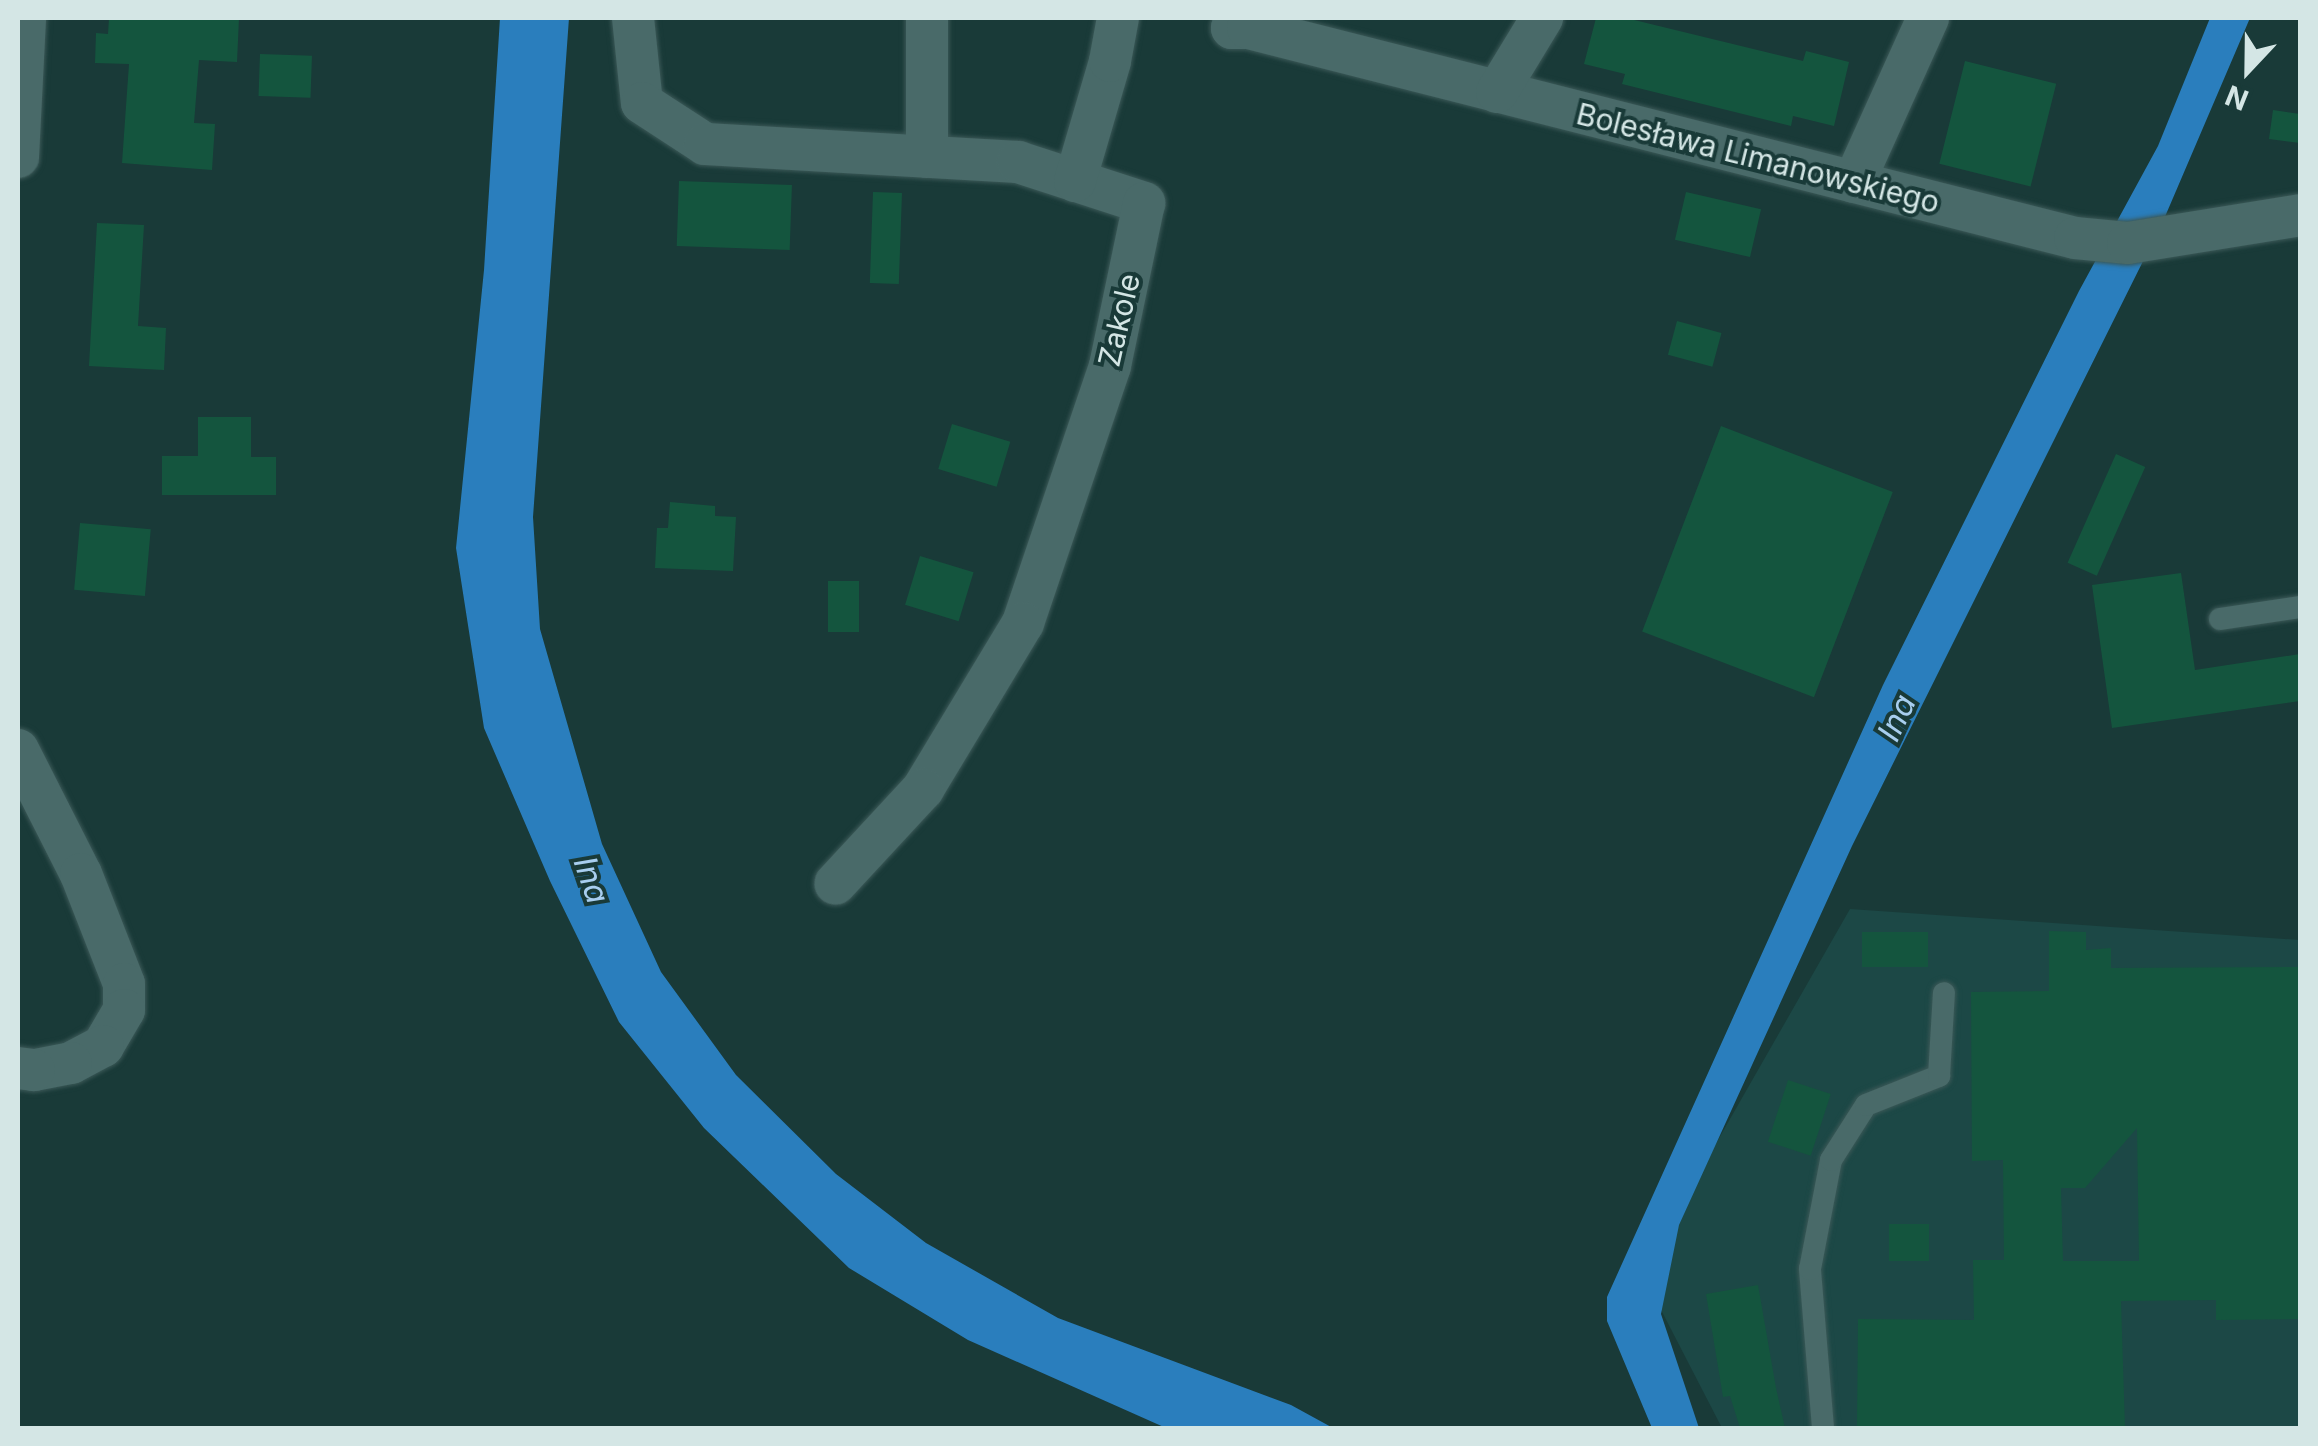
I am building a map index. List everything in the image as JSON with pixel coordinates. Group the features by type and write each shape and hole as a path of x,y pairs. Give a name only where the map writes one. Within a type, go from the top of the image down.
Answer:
{"street":[{"path":"18,158 25,18"},
{"name":"Zakole","path":"633,18 642,103 704,144 1018,162 1144,203 1110,366 1023,623 923,788 835,884"},
{"path":"927,18 927,156"},
{"path":"1075,181 1110,62 1118,18"},
{"name":"Bolesława Limanowskiego","path":"1240,18 1232,28 1248,28 2075,238 2128,242 2300,215"},
{"path":"1497,92 1542,18"},
{"path":"1854,182 1928,18"},
{"path":"18,750 81,874 115,953 124,1010 102,1046 72,1064 34,1070 18,1068"}],"lane":[{"path":"2220,619 2300,607"},
{"path":"1823,1428 1810,1269 1832,1160 1866,1105 1939,1076 1944,993"}],"shaded area":[{"path":"1850,909 2300,940 2300,1428 1722,1428 1642,1273"}],"water":[{"name":"Ina","path":"500,18 569,18 533,517 540,629 602,844 661,972 736,1075 836,1174 926,1243 1058,1318 1291,1405 1333,1428 1166,1428 968,1340 849,1268 704,1128 619,1022 550,881 484,728 456,548 484,270"},
{"name":"Ina","path":"2210,18 2250,18 2164,219 1852,846 1679,1225 1661,1314 1699,1428 1652,1428 1607,1321 1607,1297 1883,685 2079,291 2158,146"}],"building":[{"path":"109,18 239,18 237,62 199,60 194,123 215,124 212,170 122,163 129,64 95,63 96,33 108,34"},
{"path":"1596,18 1626,18 1803,61 1806,51 1849,62 1834,126 1793,116 1791,126 1622,84 1625,74 1584,64"},
{"path":"260,54 312,56 311,98 259,96"},
{"path":"1965,61 2056,84 2031,187 1939,164"},
{"path":"2273,110 2300,114 2300,143 2269,139"},
{"path":"679,181 792,185 790,250 677,246"},
{"path":"873,192 902,193 899,284 870,283"},
{"path":"1686,192 1761,209 1750,257 1675,240"},
{"path":"97,223 144,225 138,326 166,328 164,370 89,366"},
{"path":"1677,321 1721,333 1712,367 1668,355"},
{"path":"198,417 251,417 251,457 276,457 276,495 162,495 162,456 198,456"},
{"path":"952,424 1010,442 997,487 938,469"},
{"path":"1721,426 1893,492 1814,697 1642,631"},
{"path":"2116,454 2145,467 2097,576 2068,563"},
{"path":"670,502 715,506 715,516 736,517 733,571 655,568 657,528 668,528"},
{"path":"80,523 151,529 145,596 74,590"},
{"path":"920,556 974,572 959,621 905,605"},
{"path":"2181,573 2195,670 2300,654 2300,701 2112,728 2092,585"},
{"path":"828,581 859,581 859,632 828,632"},
{"path":"2049,931 2086,932 2086,950 2111,948 2111,968 2300,967 2300,1319 2216,1320 2216,1300 2121,1301 2125,1428 1857,1428 1858,1319 1974,1320 1973,1260 2004,1260 2003,1160 1972,1161 1971,992 2049,991","holes":["2137,1128 2139,1261 2063,1261 2061,1188 2085,1188"]},
{"path":"1862,932 1928,932 1928,967 1862,967"},
{"path":"1788,1080 1831,1094 1811,1156 1768,1142"},
{"path":"1889,1224 1929,1224 1929,1261 1889,1261"},
{"path":"1758,1285 1785,1428 1740,1428 1730,1396 1723,1397 1706,1294"}]}
